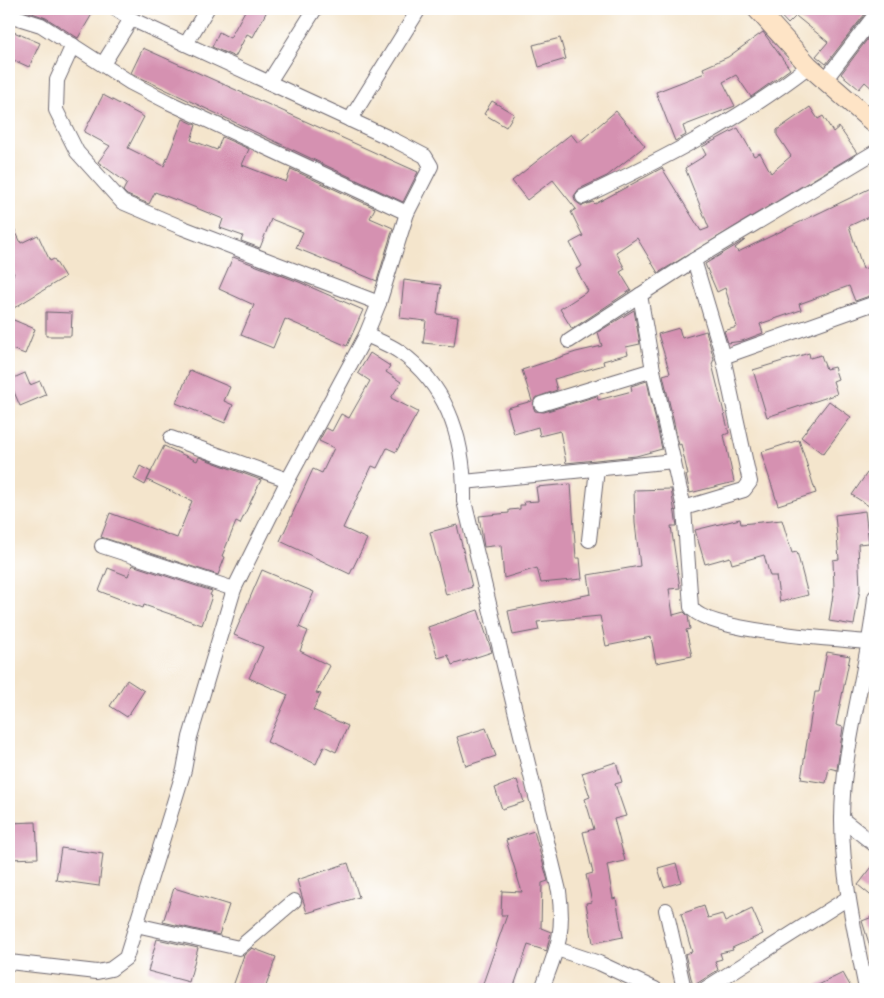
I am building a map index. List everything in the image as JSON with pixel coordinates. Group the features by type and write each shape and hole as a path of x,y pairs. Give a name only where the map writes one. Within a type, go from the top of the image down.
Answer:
{"street":[{"path":"9,962 101,972 110,969 126,958 184,770 190,737 234,589 288,480 366,335 379,303 407,213 430,166 430,161 418,152 131,19 116,9"},
{"path":"186,44 207,9"},
{"path":"269,82 315,9"},
{"path":"350,120 419,9"},
{"path":"757,9 809,66 875,124"},
{"path":"9,15 41,25 168,102 407,213"},
{"path":"825,80 875,15"},
{"path":"103,64 131,19"},
{"path":"73,44 57,80 56,110 77,152 122,202 183,228 379,303"},
{"path":"582,197 667,157 764,100 809,66"},
{"path":"569,341 694,260 875,152"},
{"path":"684,508 744,490 750,482 723,357 694,260"},
{"path":"640,295 653,370 684,508 691,607 694,612 714,622 768,632 869,642"},
{"path":"723,357 875,303"},
{"path":"366,335 400,352 427,378 444,401 458,434 464,482 464,501 559,891 562,924 557,949 542,989"},
{"path":"541,404 653,370"},
{"path":"171,438 288,480"},
{"path":"464,482 674,461"},
{"path":"589,540 597,468"},
{"path":"102,546 234,589"},
{"path":"866,989 848,898 842,819 848,753 869,642 875,598"},
{"path":"842,819 875,845"},
{"path":"705,989 848,898"},
{"path":"136,925 239,948 294,901"},
{"path":"666,910 684,989"},
{"path":"557,949 599,962 655,989"}],"building":[{"path":"21,9 95,9 78,38 46,18"},
{"path":"246,9 268,9 253,37 247,34 235,57 212,47 219,32 230,38"},
{"path":"774,9 868,10 826,64 816,56 828,42 796,16 788,24"},
{"path":"875,29 875,91 865,82 859,89 841,74"},
{"path":"9,30 40,43 29,67 9,58"},
{"path":"763,32 790,69 751,97 736,75 723,82 735,106 683,126 686,135 675,141 656,92 705,73 703,68 728,57"},
{"path":"560,38 566,59 539,67 533,45"},
{"path":"143,48 418,172 403,202 131,73"},
{"path":"103,95 144,117 128,148 164,166 183,119 196,125 191,140 217,150 222,137 249,149 242,165 286,182 291,169 375,208 370,218 393,228 377,281 296,248 303,232 271,219 260,248 241,241 243,236 220,228 223,219 194,207 155,192 149,204 127,195 123,191 127,183 98,162 110,146 84,132"},
{"path":"492,101 514,114 506,127 484,114"},
{"path":"810,107 818,119 823,116 833,132 839,127 857,153 658,273 637,238 616,252 625,269 620,272 631,290 572,329 560,309 588,291 576,269 582,266 570,243 583,236 571,212 576,209 553,180 527,200 512,181 571,134 578,143 616,111 645,146 607,176 579,189 574,196 575,201 582,206 593,202 595,204 662,168 701,231 709,228 685,168 706,155 702,147 738,128 754,156 760,153 771,173 791,156 777,135 777,130"},
{"path":"875,186 875,214 849,226 863,269 875,265 875,294 855,301 849,286 799,304 801,310 760,324 763,333 742,341 728,343 724,331 737,327 725,288 717,292 705,264 745,240 735,248 738,252"},
{"path":"9,217 21,243 38,235 50,261 54,259 65,277 9,311 9,277 14,274 9,264"},
{"path":"233,257 299,282 363,310 347,346 285,319 273,348 241,335 254,305 219,289"},
{"path":"404,280 441,285 437,314 458,317 454,346 423,343 426,321 400,318"},
{"path":"634,310 640,344 626,347 628,354 603,361 604,365 554,379 557,390 535,398 533,406 535,411 544,412 597,396 598,400 632,391 631,386 647,381 662,449 636,456 566,463 560,431 540,436 538,427 514,434 507,408 532,401 522,370 576,352 602,346 598,332"},
{"path":"46,312 72,313 71,336 46,336"},
{"path":"9,318 35,329 25,354 9,348"},
{"path":"679,328 682,338 706,331 714,359 712,364 729,433 724,435 734,482 690,493 681,444 679,445 663,375 670,373 658,334"},
{"path":"370,353 390,366 386,372 401,382 391,398 418,412 396,452 387,448 377,468 372,466 343,528 367,539 350,574 280,541 313,469 322,473 334,448 319,441 326,428 332,431 341,414 349,418 370,381 358,373"},
{"path":"809,353 810,358 821,355 826,369 834,367 838,379 833,381 837,394 767,417 753,370"},
{"path":"190,370 230,387 224,401 233,405 225,423 176,403"},
{"path":"25,373 30,385 40,381 46,395 20,406 9,380"},
{"path":"829,401 851,417 823,454 801,437"},
{"path":"799,440 816,493 778,505 761,452"},
{"path":"164,446 197,461 199,457 261,480 240,524 236,522 222,556 225,557 218,575 101,537 110,513 177,538 192,501 147,480"},
{"path":"140,466 151,472 145,485 134,479"},
{"path":"867,473 875,478 875,510 852,495"},
{"path":"571,484 576,558 580,558 582,579 541,583 537,568 504,578 501,545 484,547 479,516 509,513 509,510 520,509 520,505 525,505 524,502 538,501 536,487"},
{"path":"671,489 677,526 671,526 680,588 669,589 673,615 684,612 688,616 690,629 686,630 692,656 656,663 651,637 606,646 600,616 537,622 539,630 513,635 508,611 591,594 588,575 640,566 635,523 634,490"},
{"path":"865,511 869,543 858,544 860,589 854,625 829,621 834,588 833,560 839,559 835,515"},
{"path":"740,519 741,524 782,520 792,553 797,552 808,595 780,602 776,576 770,576 764,555 732,564 730,557 705,564 695,530"},
{"path":"457,525 472,587 446,595 430,532"},
{"path":"132,565 212,591 202,625 144,605 143,608 99,591 108,568 128,576"},
{"path":"262,570 314,592 299,627 308,631 300,651 330,666 316,693 321,694 313,710 348,726 336,752 324,746 316,764 267,742 288,695 249,678 263,647 234,635"},
{"path":"478,610 492,652 452,665 448,655 438,658 428,627"},
{"path":"827,652 850,656 836,725 843,727 837,770 829,768 826,783 801,779 815,692 819,692"},
{"path":"127,680 144,691 127,717 110,706"},
{"path":"486,728 496,756 466,766 457,737"},
{"path":"616,762 622,782 615,784 626,816 614,819 625,861 607,865 613,899 616,898 623,937 593,943 586,903 592,902 586,875 593,873 583,832 594,829 585,799 590,797 582,773"},
{"path":"517,780 524,802 502,809 495,788"},
{"path":"36,822 38,858 9,859 9,823"},
{"path":"534,831 548,881 542,883 541,928 551,932 547,951 528,945 513,989 481,989 507,915 501,915 502,891 522,892 506,840"},
{"path":"61,848 103,854 99,886 56,880"},
{"path":"348,863 359,897 307,913 297,880"},
{"path":"676,863 681,882 664,887 658,868"},
{"path":"875,863 875,899 858,885"},
{"path":"174,888 229,905 219,935 163,922"},
{"path":"704,906 708,918 722,914 725,922 752,909 763,934 732,948 733,950 720,953 722,959 715,961 718,970 693,986 685,954 692,952 681,914"},
{"path":"875,916 875,955 873,956 862,921"},
{"path":"157,939 198,948 189,982 148,971"},
{"path":"252,948 276,957 265,989 232,989 244,955"},
{"path":"843,973 852,989 810,989"}]}
